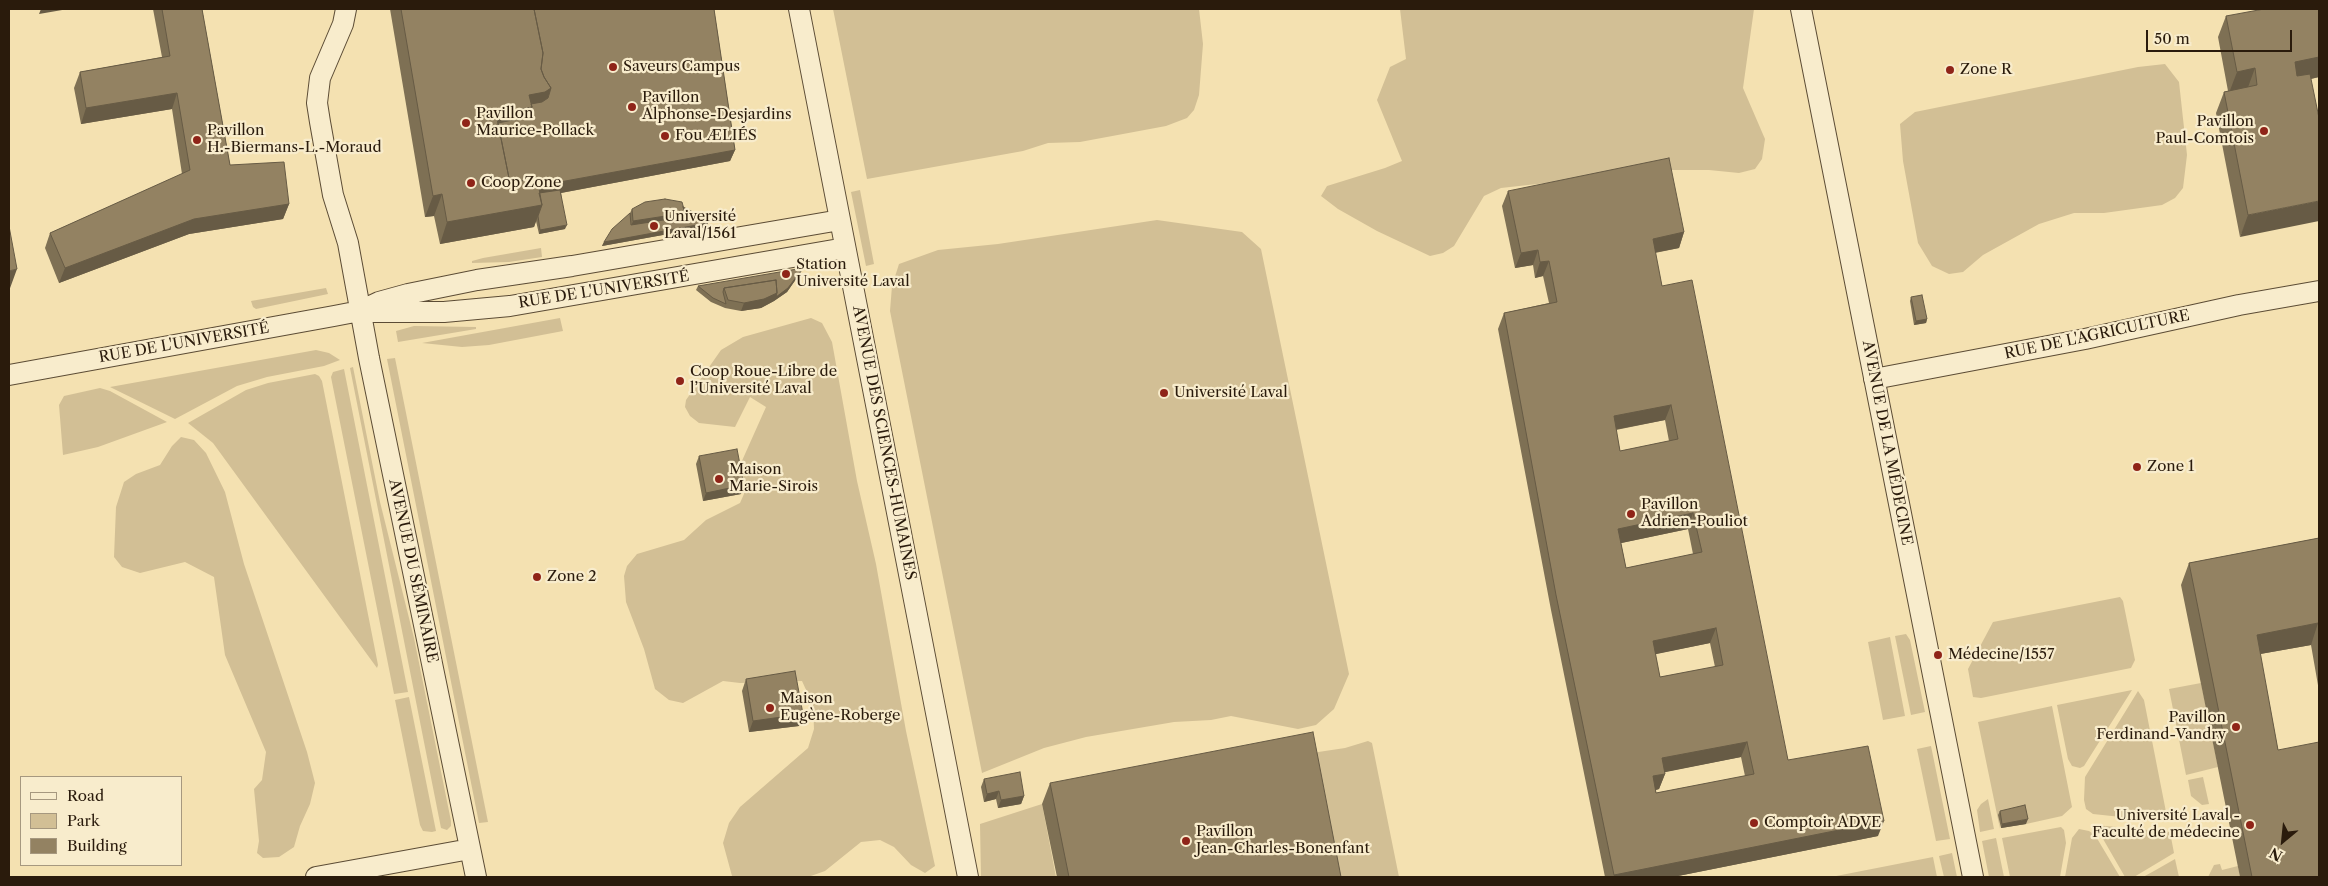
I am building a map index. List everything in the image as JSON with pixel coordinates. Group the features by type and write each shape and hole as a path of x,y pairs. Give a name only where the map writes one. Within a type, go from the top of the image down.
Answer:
{"street":[{"name":"AVENUE DU SÉMINAIRE","path":"346,9 343,24 320,78 317,103 333,195 348,243 360,311 476,877"},
{"name":"AVENUE DES SCIENCES-HUMAINES","path":"799,9 968,877"},
{"name":"AVENUE DE LA MÉDECINE","path":"1801,9 1973,877"},
{"name":"RUE DE L'UNIVERSITÉ","path":"360,311 379,302 408,294 477,280 572,266 840,220"},
{"name":"RUE DE L'UNIVERSITÉ","path":"9,375 360,311 444,312 503,307 845,248"},
{"name":"RUE DE L'AGRICULTURE","path":"1874,379 2084,339 2239,305 2319,291"},
{"path":"316,877 468,840"}],"green space":[{"path":"833,9 1199,9 1203,44 1199,95 1194,110 1187,118 1166,126 1080,142 1048,143 1023,151 867,179"},
{"path":"1400,9 1754,9 1743,88 1765,139 1762,159 1755,169 1739,173 1709,170 1664,170 1501,188 1484,196 1454,246 1443,253 1430,256 1377,231 1338,209 1321,196 1327,186 1402,161 1377,100 1390,67 1406,59"},
{"path":"2165,64 2179,82 2187,155 2183,188 2175,198 2162,205 2104,213 2074,213 2039,224 1983,255 1963,272 1949,274 1932,266 1918,243 1903,161 1900,124 1915,112 2138,67"},
{"path":"860,190 874,264 866,266 851,192"},
{"path":"1157,220 1242,232 1261,249 1349,674 1334,709 1316,725 1298,729 1231,716 1211,720 1174,722 1086,737 1044,748 982,773 890,311 892,286 899,264 938,250 998,244"},
{"path":"541,248 542,257 509,262 472,263 472,261 483,258"},
{"path":"326,288 328,294 256,309 251,301"},
{"path":"560,318 563,331 489,345 462,347 422,343"},
{"path":"811,318 822,323 832,342 857,481 876,564 906,731 935,866 925,873 911,865 894,847 880,840 861,842 825,871 808,877 732,876 723,843 729,823 740,807 808,748 814,729 813,705 802,681 740,683 723,681 683,703 669,700 655,689 644,649 626,602 624,576 627,566 637,554 684,540 706,520 740,503 744,494 741,463 766,407 750,397 735,427 699,423 690,416 685,407 686,400 721,350 743,337"},
{"path":"414,326 476,327 476,329 398,342 396,331"},
{"path":"316,350 329,353 340,360 324,366 267,377 237,386 175,419 110,387"},
{"path":"395,358 488,822 479,823 387,359"},
{"path":"353,367 380,502 414,638 451,821 451,826 447,830 441,828 350,368"},
{"path":"344,369 408,692 394,694 331,377 333,372"},
{"path":"315,374 322,381 378,665 377,668 213,443 188,423 246,390 268,383"},
{"path":"100,388 110,391 167,422 98,447 63,455 59,405 64,396"},
{"path":"181,437 194,440 206,453 225,492 244,564 307,752 315,783 310,804 300,826 294,847 279,857 263,858 257,853 259,841 254,789 262,780 266,752 225,655 214,577 185,562 140,573 122,567 114,557 116,507 124,482 136,474 160,465 172,446"},
{"path":"2120,597 2123,601 2135,660 2131,668 1981,698 1973,697 1968,669 1993,622"},
{"path":"1906,634 1910,640 1925,712 1911,715 1895,636"},
{"path":"1890,637 1905,716 1883,720 1868,642"},
{"path":"2201,683 2218,767 2186,775 2169,689"},
{"path":"2132,690 2084,766 2080,768 2072,766 2068,759 2057,705"},
{"path":"2138,691 2144,700 2168,822 2093,814 2086,809 2084,800 2085,777"},
{"path":"409,697 436,831 432,832 423,831 420,825 395,700"},
{"path":"2052,706 2072,807 2062,816 2026,824 2024,810 1999,815 2000,829 1978,722"},
{"path":"1368,741 1372,743 1399,877 1329,877 1305,754 1345,748"},
{"path":"1931,746 1950,839 1936,841 1917,749"},
{"path":"2203,777 2209,804 2202,805 2191,796 2188,780"},
{"path":"1988,799 1994,829 1980,832 1977,810"},
{"path":"1042,804 1056,877 981,877 980,824"},
{"path":"2095,825 2170,832 2174,853 2134,877 2125,877"},
{"path":"2061,827 2064,830 2066,843 2060,877 2010,877 2002,838"},
{"path":"2079,829 2089,831 2095,835 2120,877 2065,877 2072,838"},
{"path":"1996,838 2004,877 1989,877 1982,841"},
{"path":"1952,853 1957,877 1944,877 1939,856"},
{"path":"1933,857 1937,877 1831,877"},
{"path":"2175,859 2179,877 2143,877 2154,871"},
{"path":"2220,864 2222,870 2238,866 2240,877 2208,877 2214,865"}],"building":[{"name":"Pavillon H.-Biermans-L.-Moraud","path":"162,9 202,9 230,165 284,162 289,204 194,219 65,268 50,233 190,170 177,93 86,108 80,72 170,56"},
{"name":"Pavillon Maurice-Pollack","path":"401,9 534,9 543,53 541,69 551,88 545,92 529,95 532,107 496,114 510,183 537,178 542,205 447,222 442,194 433,196"},
{"name":"Pavillon Alphonse-Desjardins","path":"534,9 714,9 735,150 538,186 537,178 510,183 498,123 528,117 532,107 531,104 542,102 548,98 551,88 541,69 543,53"},
{"name":"Pavillon Paul-Comtois","path":"2264,9 2319,9 2319,57 2295,62 2297,76 2310,74 2319,118 2319,201 2248,215 2224,92 2257,85 2255,68 2237,72 2226,16"},
{"name":"Pavillon Adrien-Pouliot","path":"1669,158 1684,232 1653,239 1662,286 1692,280 1788,760 1868,746 1884,821 1614,875 1556,595 1504,313 1557,302 1549,261 1540,262 1538,250 1521,253 1508,191","holes":["1671,405 1678,439 1620,451 1614,416","1693,513 1702,552 1626,568 1618,529","1716,628 1723,665 1660,677 1653,641","1747,742 1754,774 1656,793 1653,776 1665,774 1662,758"]},
{"path":"560,190 567,225 540,230 538,216 542,205 539,193"},
{"path":"665,199 682,202 685,213 633,221 632,209 645,202"},
{"path":"683,207 703,217 708,223 604,242 612,229 630,213 631,225 683,217 685,213"},
{"path":"9,226 17,269 9,271"},
{"path":"803,268 788,288 776,297 776,280 724,288 726,304 713,298 698,286"},
{"path":"776,280 777,293 764,299 744,303 728,300 724,288"},
{"path":"1922,295 1927,319 1916,321 1911,297"},
{"name":"Maison Marie-Sirois","path":"737,449 744,485 706,493 699,456"},
{"name":"Pavillon Ferdinand-Vandry","path":"2319,538 2319,628 2318,623 2257,635 2278,750 2319,742 2319,877 2252,877 2189,563"},
{"name":"Maison Eugène-Roberge","path":"795,671 803,714 753,721 746,679"},
{"name":"Pavillon Jean-Charles-Bonenfant","path":"1313,732 1341,877 1069,877 1050,783"},
{"path":"1020,772 1024,796 1001,800 999,791 987,794 984,779"},
{"path":"2025,805 2028,819 2002,824 2000,811"}],"place":[{"name":"Saveurs Campus","path":"613,67"},
{"name":"Zone R","path":"1950,70"},
{"name":"Pavillon Alphonse-Desjardins","path":"632,107"},
{"name":"Pavillon Maurice-Pollack","path":"466,123"},
{"name":"Pavillon Paul-Comtois","path":"2264,131"},
{"name":"Fou ÆLIÉS","path":"665,136"},
{"name":"Pavillon H.-Biermans-L.-Moraud","path":"197,140"},
{"name":"Coop Zone","path":"471,183"},
{"name":"Université Laval/1561","path":"654,226"},
{"name":"Station Université Laval","path":"786,274"},
{"name":"Coop Roue-Libre de l’Université Laval","path":"680,381"},
{"name":"Université Laval","path":"1164,393"},
{"name":"Zone 1","path":"2137,467"},
{"name":"Maison Marie-Sirois","path":"719,479"},
{"name":"Pavillon Adrien-Pouliot","path":"1631,514"},
{"name":"Zone 2","path":"537,577"},
{"name":"Médecine/1557","path":"1938,655"},
{"name":"Maison Eugène-Roberge","path":"770,708"},
{"name":"Pavillon Ferdinand-Vandry","path":"2236,727"},
{"name":"Comptoir ADVE","path":"1754,823"},
{"name":"Université Laval - Faculté de médecine","path":"2250,825"},
{"name":"Pavillon Jean-Charles-Bonenfant","path":"1186,841"}]}
